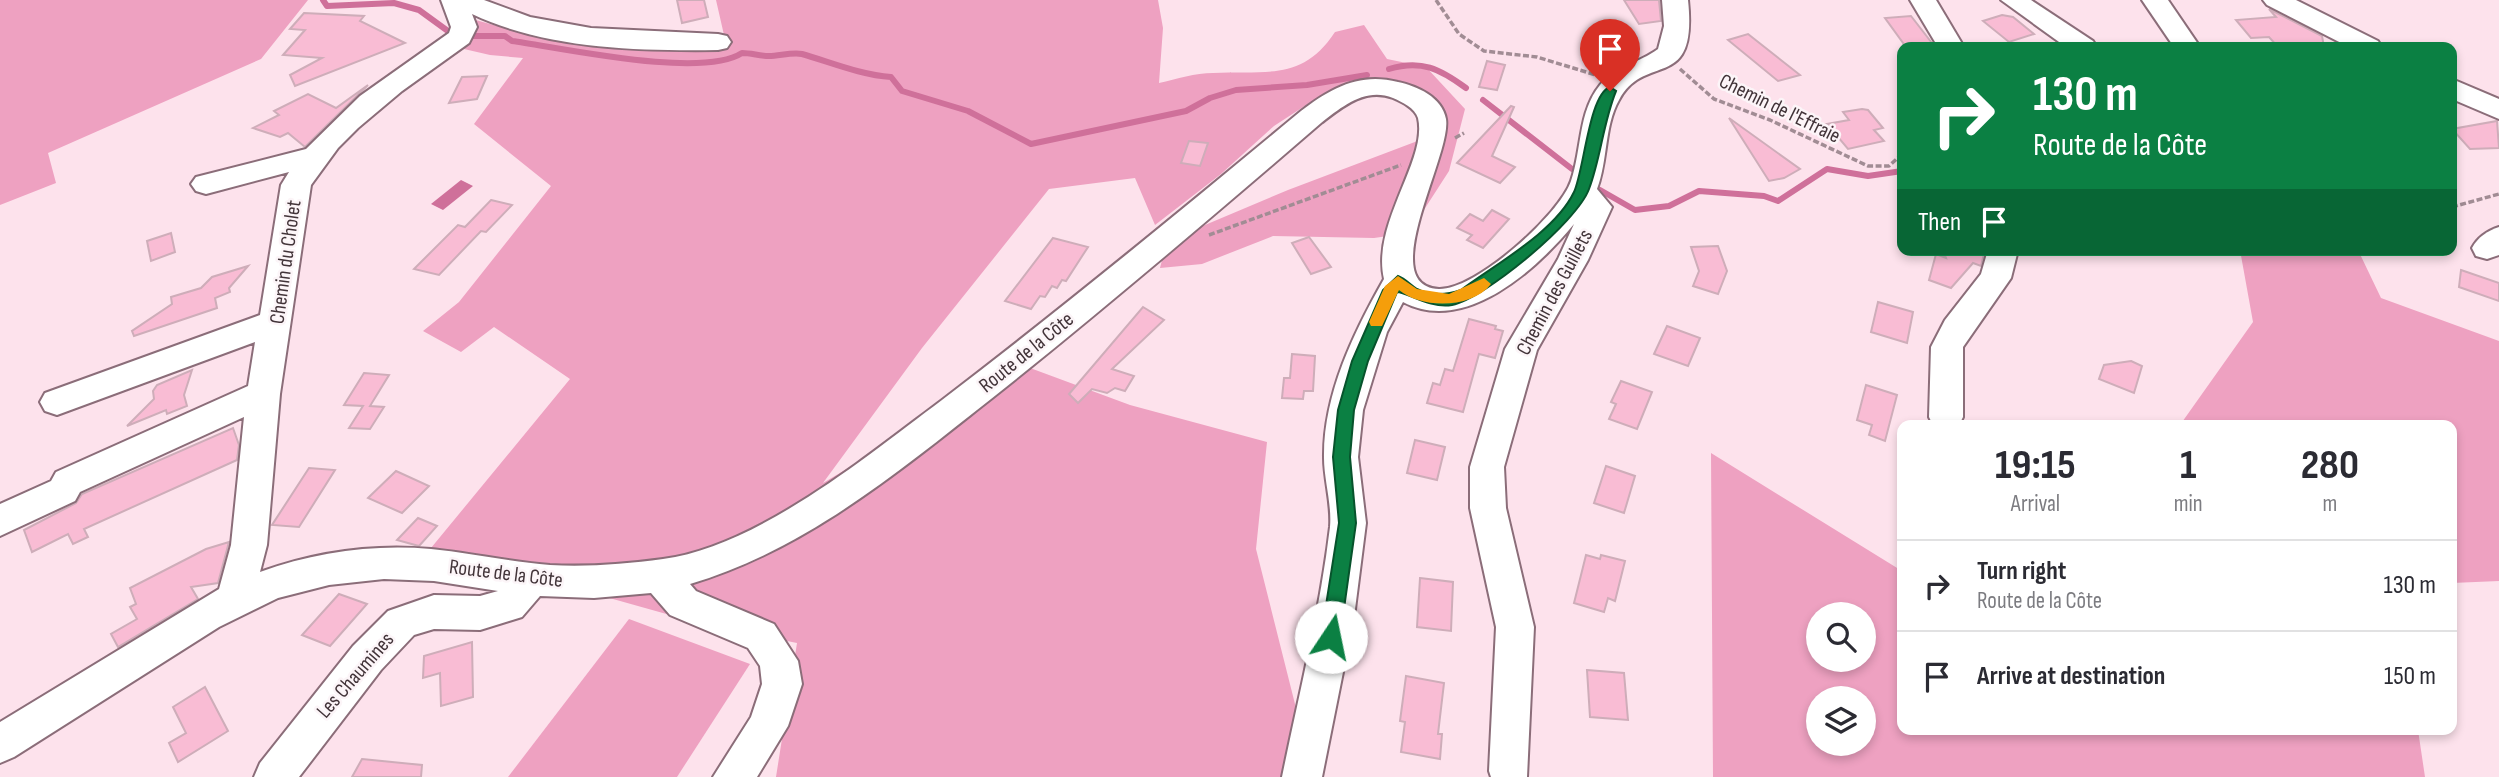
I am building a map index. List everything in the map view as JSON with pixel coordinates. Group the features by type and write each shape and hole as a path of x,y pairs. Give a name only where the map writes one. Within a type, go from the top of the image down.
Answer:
{"street":[{"name":"Chemin du Cholet","path":"235,599 249,545 263,394 277,321 296,185 315,156 394,82 460,37 464,27 454,0"},
{"path":"471,0 472,5 484,11 521,24 630,39 718,42"},
{"path":"1302,777 1335,617 1348,523 1341,457 1346,410 1371,332 1391,290 1398,282 1413,294 1432,299 1450,300 1466,294 1548,233 1567,214 1582,191 1601,112 1610,91 1628,77 1666,57 1679,26 1675,0"},
{"path":"1923,0 1948,42"},
{"path":"2014,0 2077,42"},
{"path":"2155,0 2184,42"},
{"path":"2276,0 2359,42"},
{"name":"Route de la Côte","path":"0,744 235,599 262,586 367,564 455,566 532,579 591,582 658,575 701,566 749,545 830,501 874,471 998,375 1339,95 1351,89 1383,86 1420,102 1432,121 1395,265 1398,282"},
{"path":"2457,90 2499,110"},
{"path":"206,184 315,156"},
{"name":"Chemin des Guillets","path":"1508,771 1515,627 1488,508 1487,467 1521,349 1573,260 1597,207 1582,191"},
{"path":"1946,417 1947,346 1956,328 1995,278 2002,256"},
{"path":"57,402 277,321"},
{"path":"0,521 63,491 68,482 263,394"},
{"path":"658,575 683,603 761,635 779,661 782,684 768,726 733,777"},
{"name":"Les Chaumines","path":"274,777 367,658 401,623 434,612 480,613 509,604 532,579"}],"path":[{"path":"1436,0 1448,23 1458,33 1469,43 1493,54 1542,58 1588,75 1628,77"},
{"name":"Chemin de l'Effraie","path":"1666,57 1714,99 1770,120 1868,166 1889,166 1897,159"},
{"path":"1200,238 1424,158"},
{"path":"2457,206 2499,194"}],"shaded area":[{"path":"0,0 308,0 261,59 48,153 56,183 0,205"},
{"path":"716,0 1158,0 1163,28 1159,83 1200,74 1282,70 1309,59 1335,32 1364,25 1387,59 1426,67 1465,109 1449,171 1409,233 1374,238 1273,236 1202,264 1160,268 1167,241 1288,190 1436,134 1434,105 1357,82 1323,94 1274,126 1221,174 1155,225 1135,178 1049,189 922,348 823,483 1022,365 1130,405 1267,442 1256,549 1297,712 1291,777 776,777 797,643 702,624 431,548 570,379 494,327 461,352 423,331 459,302 551,186 474,124 523,58 464,49 472,19 540,38 723,45 724,35"},
{"path":"461,180 473,186 443,210 431,204"},
{"path":"2241,256 2361,256 2381,298 2499,341 2499,581 2457,583 2457,420 2184,420 2253,322"},
{"path":"1711,453 1897,568 1897,735 2419,735 2425,777 1713,777"},
{"path":"629,619 750,664 677,777 508,777"}],"building":[{"path":"677,0 704,0 708,17 682,23"},
{"path":"1624,0 1659,0 1661,21 1639,24"},
{"path":"2269,9 2322,36 2323,42 2274,42 2269,37 2251,38 2236,20 2276,17"},
{"path":"304,13 364,16 360,21 405,43 295,86 290,75 322,58 283,55 305,30 290,29"},
{"path":"2002,15 2013,17 2034,34 2009,42 1983,21"},
{"path":"1911,16 1931,42 1902,42 1885,18"},
{"path":"1748,34 1800,75 1778,81 1728,40"},
{"path":"1487,61 1505,65 1497,90 1479,87"},
{"path":"487,76 477,99 449,103 462,77"},
{"path":"368,85 305,147 288,133 280,137 253,128 279,115 274,111 308,94 336,108"},
{"path":"1511,106 1514,107 1492,156 1515,167 1500,183 1457,163"},
{"path":"1868,110 1883,128 1874,130 1884,141 1848,149 1827,124 1849,120 1843,112"},
{"path":"1729,118 1800,169 1784,178 1769,181"},
{"path":"2497,121 2499,148 2470,149 2457,135 2457,128"},
{"path":"1189,141 1208,143 1200,166 1181,163"},
{"path":"491,200 512,205 486,232 481,231 439,275 414,269 458,225 465,227"},
{"path":"1492,210 1509,219 1483,248 1467,240 1472,235 1457,228 1470,214 1483,221"},
{"path":"171,233 175,252 151,261 147,241"},
{"path":"1309,237 1331,267 1311,274 1292,243"},
{"path":"1053,238 1088,247 1066,281 1062,280 1057,288 1052,286 1045,297 1040,296 1031,309 1005,301"},
{"path":"1718,246 1727,271 1718,294 1693,286 1699,271 1691,247"},
{"path":"1935,256 1946,258 1945,256 1984,256 1981,266 1973,263 1951,288 1929,280"},
{"path":"248,266 229,288 230,292 215,298 217,308 134,336 132,331 172,304 171,297 201,288 212,277"},
{"path":"2461,270 2499,283 2499,301 2459,287"},
{"path":"1878,302 1913,312 1907,343 1871,332"},
{"path":"1143,307 1164,320 1112,369 1134,376 1125,391 1115,388 1107,393 1092,389 1078,403 1069,394"},
{"path":"1469,319 1496,326 1495,329 1503,331 1495,358 1479,354 1463,412 1427,403 1433,383 1440,385 1445,369 1453,371"},
{"path":"1667,326 1700,338 1688,366 1654,354"},
{"path":"1292,354 1315,356 1313,391 1304,391 1303,399 1282,398 1284,378 1290,378"},
{"path":"2131,361 2142,366 2134,393 2099,379 2104,365"},
{"path":"192,370 184,395 187,406 167,414 166,410 127,426 154,399 153,391 157,385"},
{"path":"364,373 389,375 370,406 384,407 370,429 349,428 363,406 344,405"},
{"path":"1621,381 1652,392 1637,429 1609,419 1616,404 1611,402"},
{"path":"1866,385 1897,395 1885,441 1869,435 1872,425 1857,420"},
{"path":"233,428 239,445 237,460 84,529 88,537 73,544 68,534 32,552 24,530 76,503 82,494"},
{"path":"1415,440 1445,447 1437,480 1407,473"},
{"path":"1606,466 1635,476 1624,513 1594,503"},
{"path":"309,468 335,470 299,527 272,525"},
{"path":"396,471 429,486 402,513 368,498"},
{"path":"418,518 437,526 419,546 397,540"},
{"path":"229,542 218,583 191,587 198,599 118,647 111,634 137,619 130,607 136,604 130,588 206,549"},
{"path":"1586,555 1600,559 1601,555 1625,561 1615,601 1608,598 1604,612 1574,603"},
{"path":"1420,578 1453,582 1451,631 1417,627"},
{"path":"339,594 367,604 330,646 302,635"},
{"path":"472,642 473,697 441,706 440,673 423,678 424,656"},
{"path":"1587,670 1624,673 1628,720 1590,717"},
{"path":"1406,676 1444,683 1438,734 1442,734 1440,759 1401,752 1405,722 1400,721"},
{"path":"205,687 228,731 178,762 169,743 186,733 173,707"},
{"path":"362,759 422,765 421,777 352,777"}],"waterway":[{"path":"323,0 327,6 394,3 419,10 452,34"},
{"path":"473,36 505,36 512,41 596,55 665,62 723,60 742,53 769,56 802,54 857,71 891,77 902,91 968,111 1031,144 1186,111 1210,98 1236,90 1307,85 1367,75"},
{"path":"1389,69 1411,65 1430,68 1466,88"},
{"path":"1483,100 1572,169"},
{"path":"1600,190 1635,210 1669,206 1699,191 1764,196 1778,201 1827,169 1868,176 1897,172"}],"slow traffic":[{"path":"1376,322 1391,290 1398,282 1413,294 1450,300 1484,284"}],"route":[{"path":"1331,637 1348,523 1341,457 1346,410 1360,361 1391,290 1398,282 1413,294 1450,300 1480,286 1548,233 1567,214 1582,191 1590,167 1601,112 1610,91"}]}
